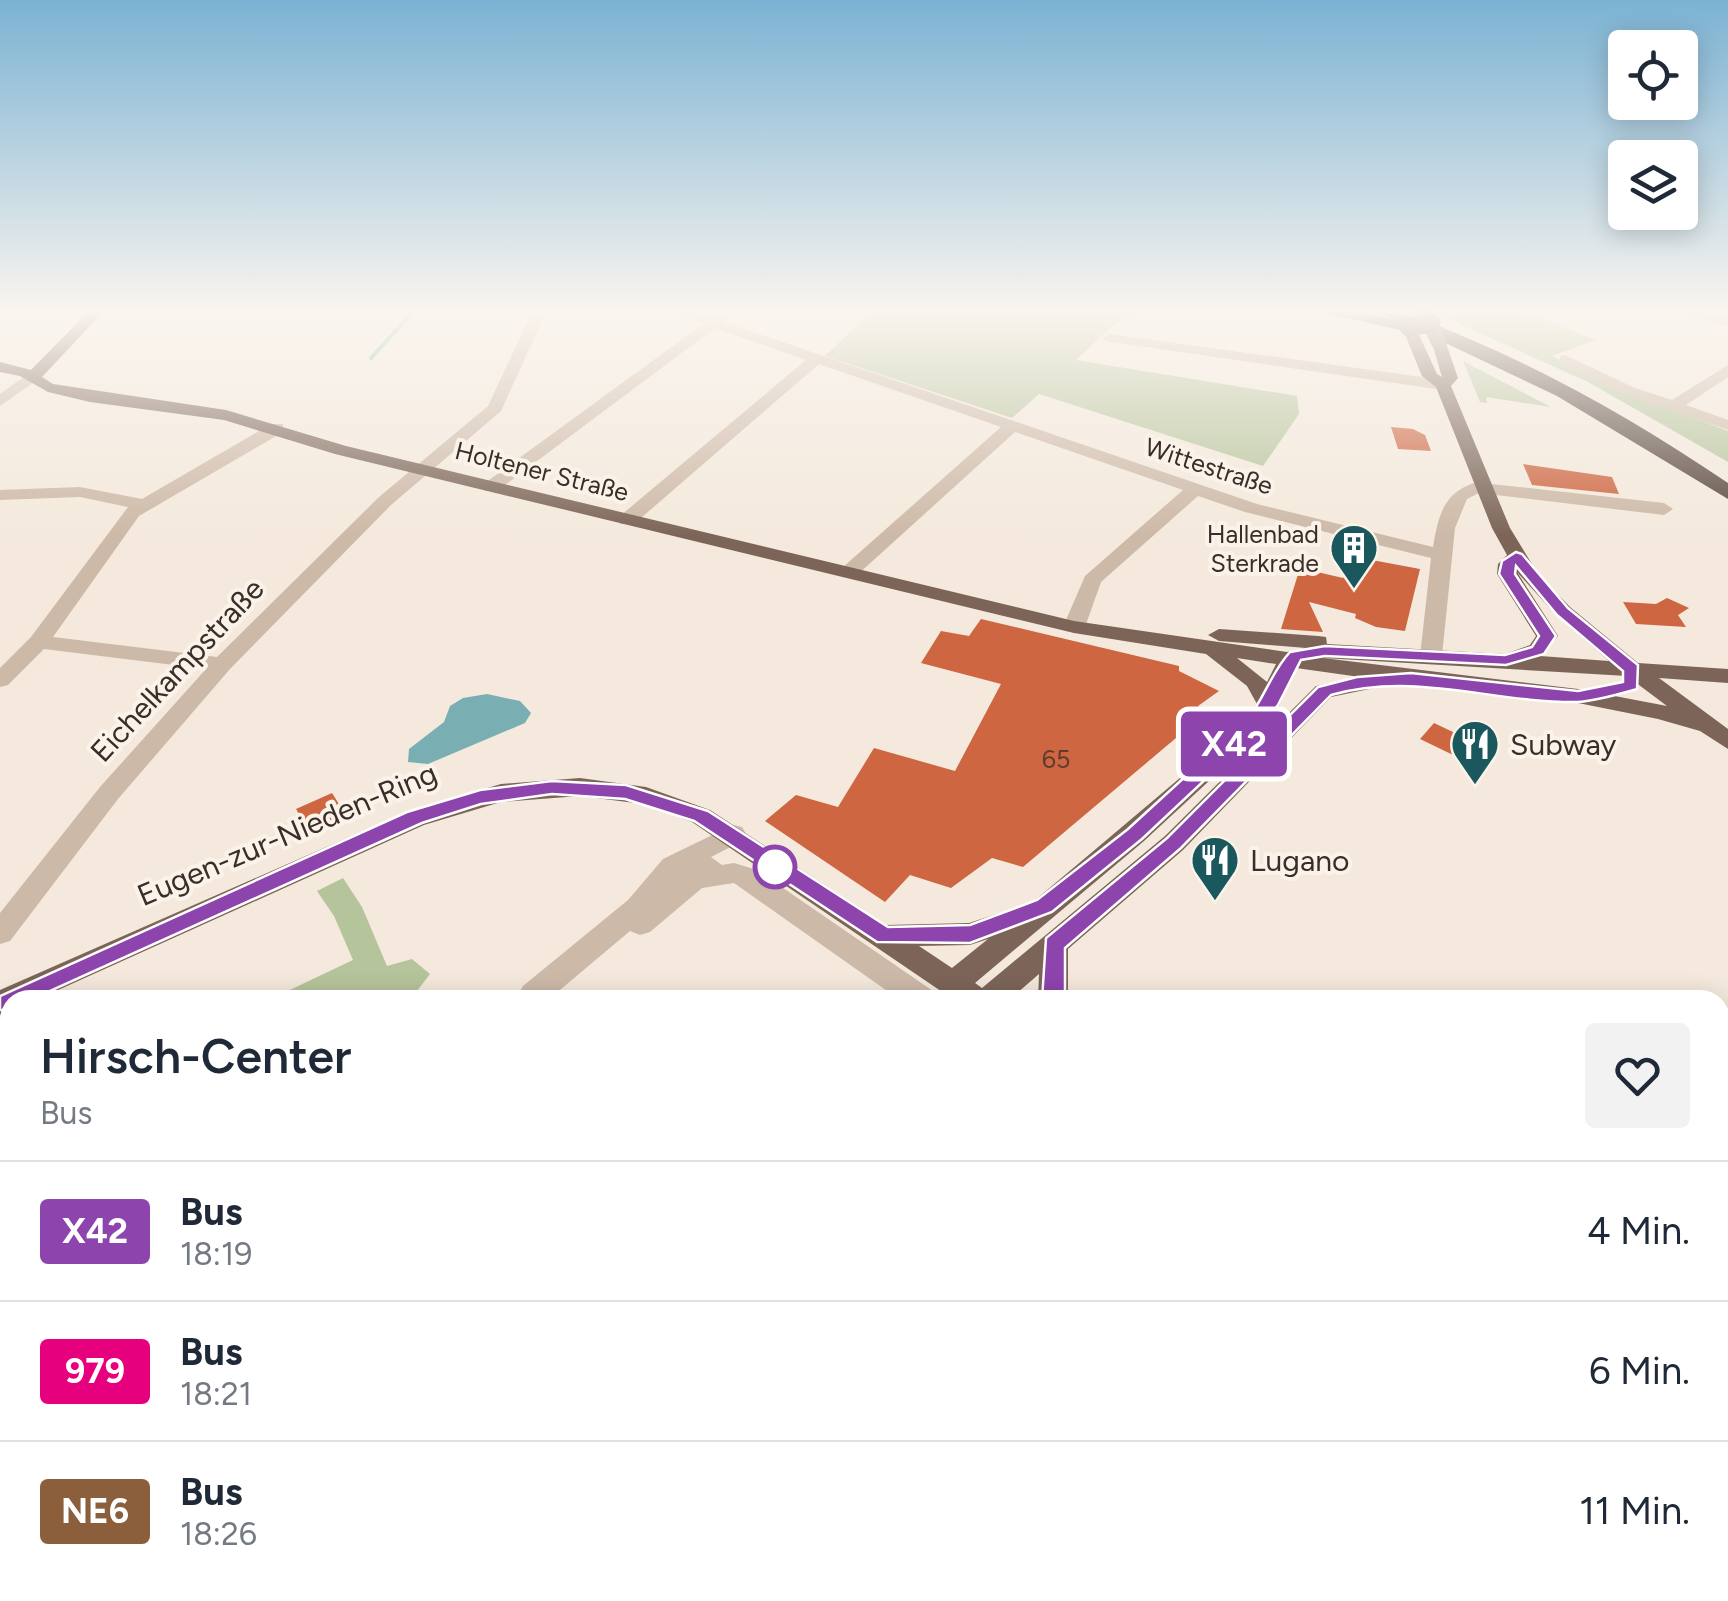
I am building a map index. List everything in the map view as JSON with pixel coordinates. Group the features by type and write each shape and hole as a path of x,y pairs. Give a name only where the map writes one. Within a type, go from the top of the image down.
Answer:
{"highway":[{"path":"1553,387 1648,440 1728,493"},
{"path":"1575,387 1728,476"}],"main road":[{"name":"Holtener Straße","path":"48,387 90,397 226,415 342,450 1074,627 1411,678 1578,696 1660,712 1710,728"},
{"path":"1444,387 1516,557 1562,612 1710,728"},
{"path":"1506,660 1538,650 1547,636 1509,579 1506,568 1516,557"},
{"name":"Holtener Straße","path":"1074,627 1266,638 1393,653 1728,679"},
{"name":"Holtener Straße","path":"1266,638 1298,660"},
{"path":"1207,649 1245,672 1262,690 1269,705"},
{"name":"Holtener Straße","path":"1298,660 1325,651 1393,653"},
{"path":"960,990 1045,906 1135,834 1227,751 1269,705 1298,660 1324,691"},
{"path":"1578,696 1631,686 1632,669"},
{"path":"1000,990 1174,843 1324,691 1357,682 1411,678"},
{"path":"1710,728 1686,703 1687,693 1728,679"},
{"name":"Eugen-zur-Nieden-Ring","path":"29,990 367,837 480,797 552,788 626,792 683,809 733,834 834,907 885,936 949,990"},
{"path":"885,936 970,934 1045,906"},
{"path":"1053,990 1054,944"}],"street":[{"path":"0,401 21,387"},
{"name":"Eichelkampstraße","path":"0,933 109,792 222,664 322,562 495,408 505,387"},
{"path":"491,487 627,387"},
{"path":"627,520 783,387"},
{"name":"Wittestraße","path":"901,387 1195,489 1275,514 1441,556"},
{"path":"1618,387 1728,425"},
{"path":"1674,406 1703,387"},
{"path":"849,572 1013,425"},
{"path":"0,680 38,642 90,568 142,504 278,428"},
{"path":"1431,656 1441,556 1456,500 1484,487 1664,509"},
{"path":"1074,627 1092,580 1195,489"},
{"path":"0,495 68,491 142,504"},
{"path":"38,642 222,664"},
{"path":"554,990 708,876 733,834"},
{"path":"551,990 638,908 672,866 733,834"},
{"path":"708,876 748,876 909,990"}],"green space":[{"path":"918,387 1240,387 1297,396 1299,414 1263,466 1039,394 1012,418"},
{"path":"1474,387 1512,387 1551,407 1486,397 1487,403 1480,402"},
{"path":"1596,387 1613,387 1728,431 1728,462"},
{"path":"343,878 362,907 387,966 412,959 430,974 418,990 290,990 353,960 334,916 317,891"}],"water":[{"path":"487,694 520,701 531,713 525,723 428,764 408,762 409,749 444,722 450,706 463,698"}],"building":[{"path":"1391,427 1413,429 1425,435 1431,451 1398,449"},
{"path":"1523,464 1612,477 1619,494 1532,485"},
{"name":"Hallenbad Sterkrade","path":"1361,558 1420,569 1405,631 1376,627 1355,618 1356,614 1309,602 1323,632 1281,629 1300,568 1343,578 1347,572 1356,575"},
{"path":"1667,598 1689,608 1678,615 1686,627 1636,624 1623,602 1656,604"},
{"path":"981,619 1179,666 1179,671 1219,691 1198,706 1208,711 1023,867 992,858 951,888 910,875 885,902 765,821 796,795 838,807 874,748 955,771 1001,684 921,663 941,631 969,636"},
{"path":"1434,723 1492,750 1478,767 1420,739"},
{"path":"332,793 347,817 311,834 296,809"}],"bus line":[{"name":"X42","path":"29,990 414,818 480,797 552,788 626,792 701,816 733,834 834,907 885,936 937,938 970,934 1045,906 1135,834 1252,725 1269,705 1286,666 1296,656 1325,651 1506,660 1538,650 1545,644 1544,627 1507,574 1508,564 1516,557 1562,612 1632,669 1631,686 1578,696 1411,678 1357,682 1324,691 1174,843 1054,944 1053,990"}],"place":[{"name":"Hallenbad Sterkrade","path":"1354,590"},
{"name":"Subway","path":"1475,786"},
{"name":"Lugano","path":"1215,902"}]}
